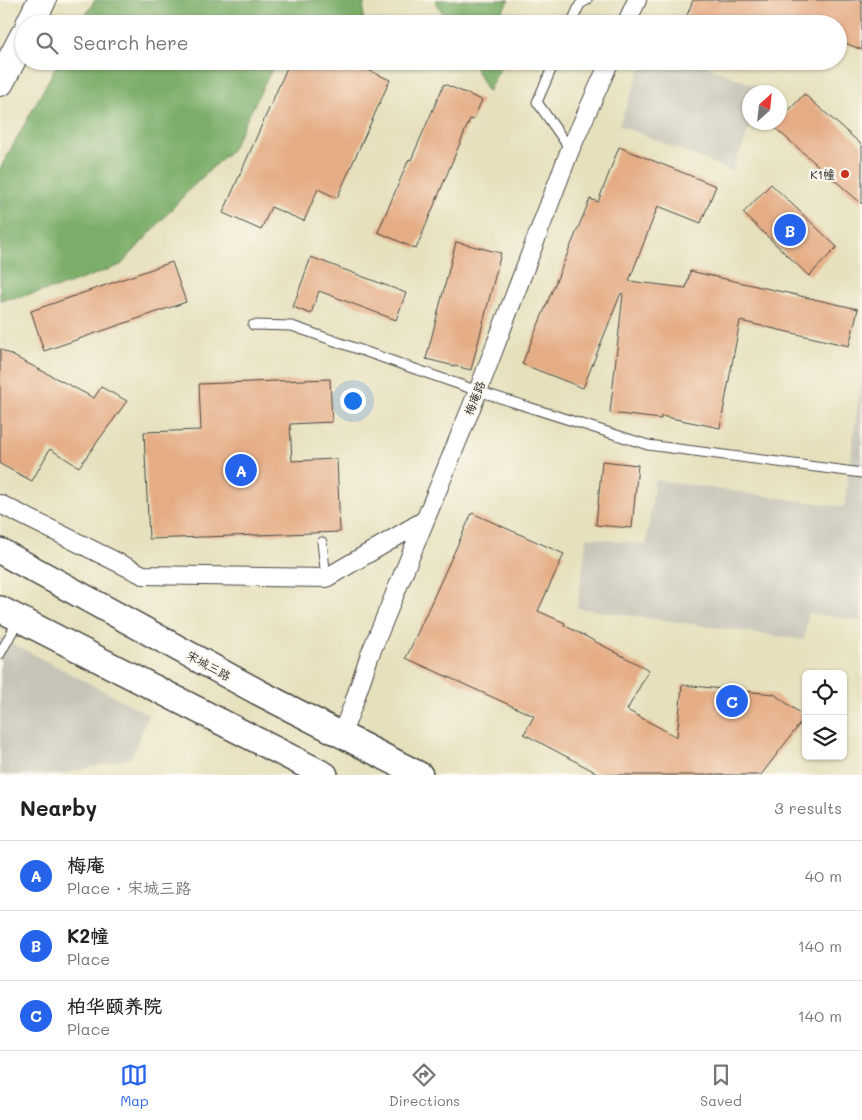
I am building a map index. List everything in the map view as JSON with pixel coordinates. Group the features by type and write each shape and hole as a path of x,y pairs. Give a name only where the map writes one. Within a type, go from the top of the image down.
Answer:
{"main road":[{"path":"34,15 42,0"},
{"path":"0,82 15,53"},
{"name":"宋城三路","path":"0,551 341,736 420,775"},
{"path":"10,614 325,775"}],"street":[{"path":"630,15 637,0"},
{"name":"梅庵路","path":"341,736 369,657 478,391 570,150 606,70"},
{"path":"0,504 143,575 326,578 425,520"}],"lane":[{"path":"575,15 580,4 587,0"},
{"path":"551,70 537,102 570,150"},
{"path":"253,325 292,326 478,391 648,445 862,473"},
{"path":"322,542 326,578"},
{"path":"0,654 10,614"}],"shaded area":[{"path":"640,70 716,70 753,85 742,85 742,130 749,130 732,171 619,125"},
{"path":"862,373 862,621 808,613 804,640 577,608 587,537 646,545 655,480 844,507"},
{"path":"0,637 148,714 131,758 57,775 0,775"}],"green space":[{"path":"95,0 364,0 363,15 86,15"},
{"path":"435,0 509,0 500,15 444,15"},
{"path":"54,70 272,70 232,149 189,190 121,265 63,286 0,300 0,169"},
{"path":"476,70 499,70 488,92"}],"building":[{"path":"693,0 862,0 862,50 847,44 847,15 687,15"},
{"path":"286,70 368,70 390,80 337,198 318,189 304,221 271,207 261,230 223,213"},
{"path":"444,84 482,100 473,120 470,119 416,249 378,232"},
{"name":"K1幢","path":"804,94 862,145 862,204 777,130 787,130 787,113"},
{"path":"619,147 716,186 701,223 658,206 629,281 686,288 690,271 858,309 849,346 740,321 720,428 661,416 661,419 610,413 623,294 621,293 583,388 522,364 590,199 598,202"},
{"path":"771,184 837,247 809,276 743,213"},
{"path":"456,242 501,253 471,370 426,359"},
{"path":"311,257 406,293 396,320 319,291 311,314 293,307"},
{"path":"172,262 186,302 44,351 31,311"},
{"path":"0,349 94,398 101,387 127,401 79,467 50,449 32,481 0,464"},
{"path":"330,379 332,422 290,424 292,461 337,459 340,532 149,539 144,432 201,430 199,384"},
{"path":"602,461 638,465 632,528 596,525"},
{"path":"472,513 564,554 538,611 565,623 564,625 649,670 627,710 677,737 682,685 774,694 802,715 802,721 761,775 601,775 524,734 534,716 406,658"}],"place":[{"name":"K1幢","path":"845,174"},
{"name":"K2幢","path":"790,230"},
{"name":"梅庵","path":"241,470"},
{"name":"柏华颐养院","path":"732,701"}]}
